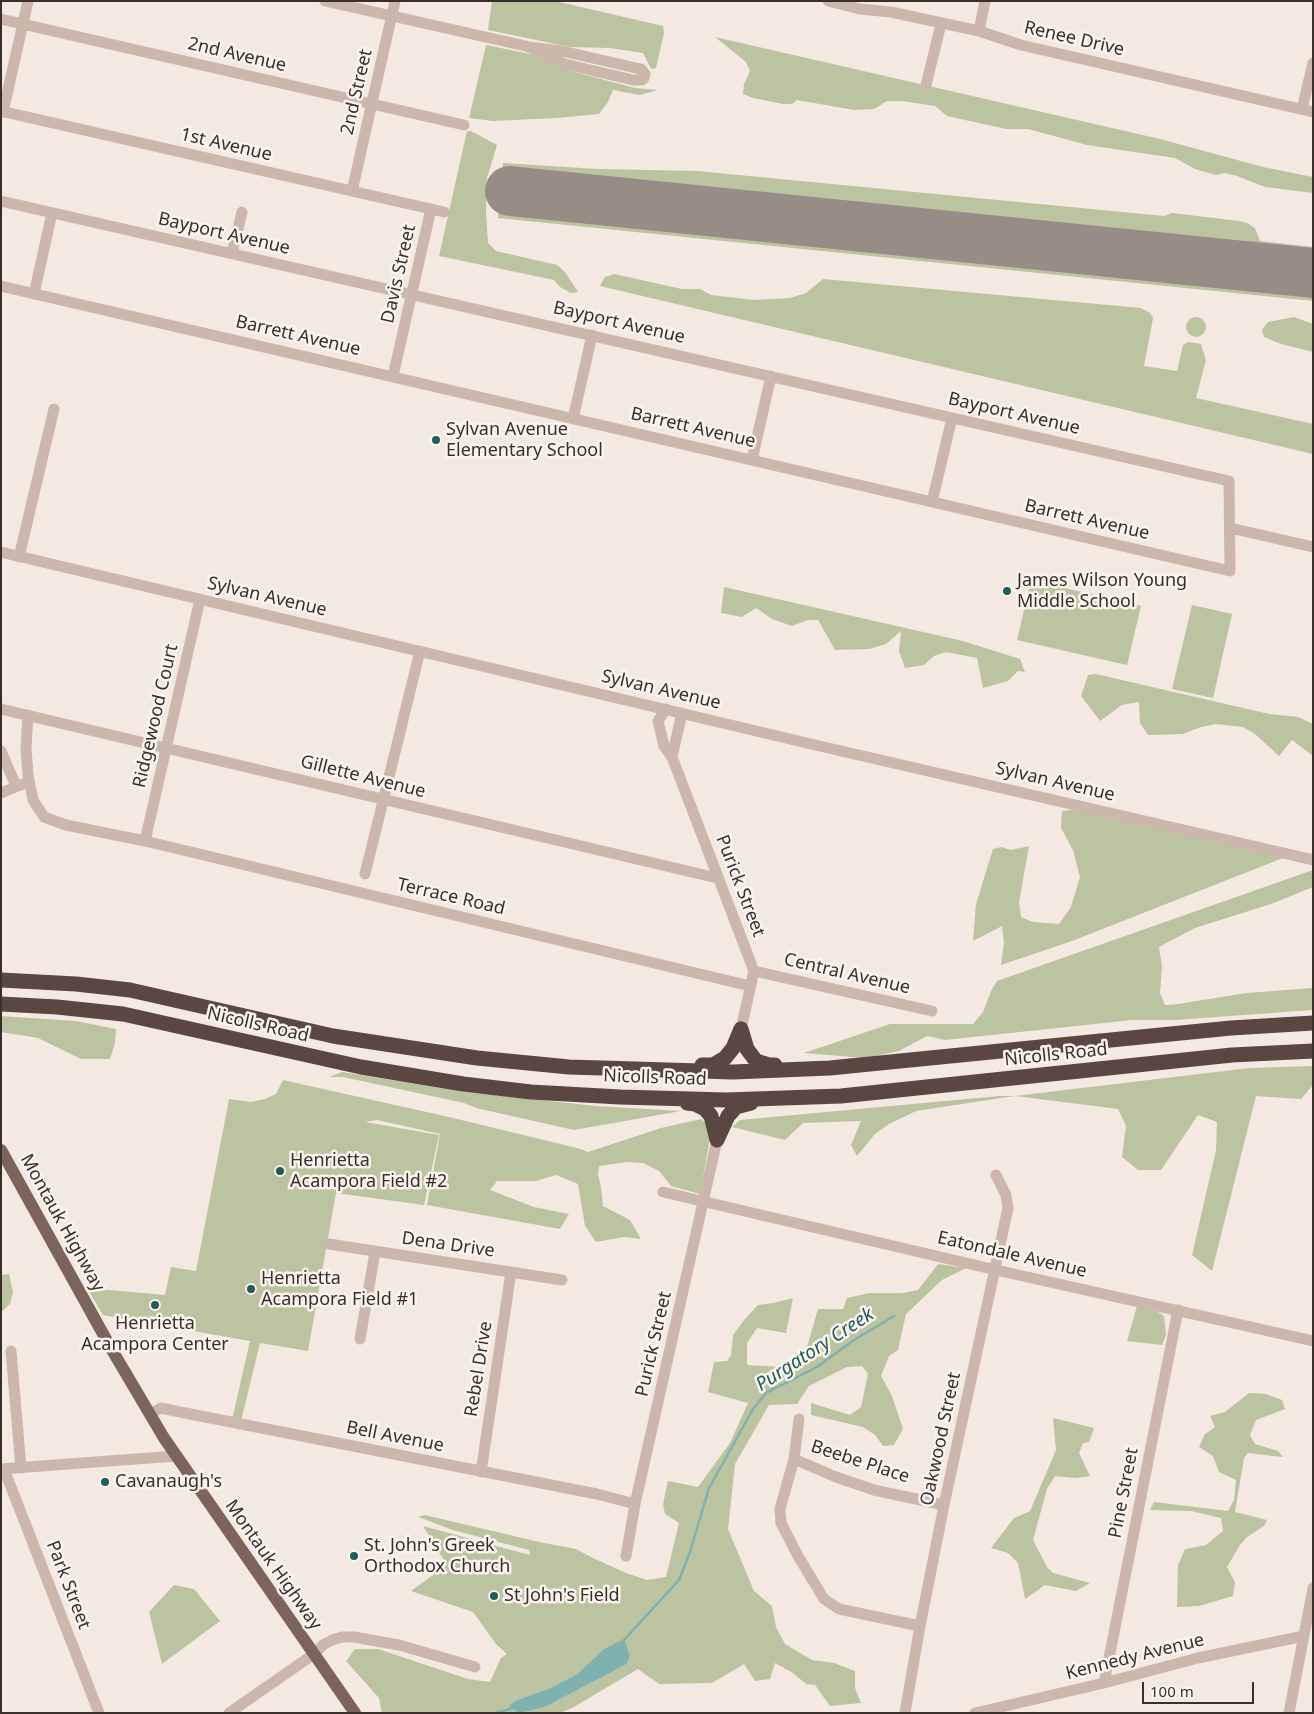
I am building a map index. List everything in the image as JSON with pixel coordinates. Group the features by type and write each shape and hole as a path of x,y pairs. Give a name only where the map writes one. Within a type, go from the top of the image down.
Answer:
{"highway":[{"name":"Nicolls Road","path":"1,980 76,984 130,990 333,1036 477,1058 569,1067 732,1072 811,1069 1231,1028 1313,1023"},
{"name":"Nicolls Road","path":"1,1004 57,1007 124,1014 361,1068 462,1084 531,1092 655,1098 767,1100 841,1096 1232,1055 1313,1051"},
{"path":"677,1070 683,1066 712,1066 725,1058 733,1048 741,1029"},
{"path":"741,1029 747,1048 756,1061 769,1065 795,1064 811,1069"},
{"path":"1282,1052 1313,1055"},
{"path":"655,1098 695,1104 705,1109 711,1116 718,1140"},
{"path":"718,1140 728,1116 736,1107 767,1100"}],"main road":[{"name":"Montauk Highway","path":"1,1150 150,1414 176,1456 355,1713"}],"street":[{"path":"2,111 28,1"},
{"path":"325,1 529,47 641,69 645,74 644,78 642,80 633,80 565,64 529,47"},
{"name":"2nd Street","path":"352,191 395,1"},
{"name":"Renee Drive","path":"828,1 860,9 891,12 979,31 1020,45 1307,110"},
{"path":"979,31 985,1"},
{"name":"2nd Avenue","path":"1,19 464,125"},
{"path":"926,85 942,24"},
{"path":"1307,110 1313,63"},
{"name":"1st Avenue","path":"2,111 444,212"},
{"name":"Bayport Avenue","path":"1,201 1229,481 1230,528"},
{"name":"Davis Street","path":"393,376 432,209"},
{"path":"232,253 242,212"},
{"path":"34,294 52,213"},
{"name":"Barrett Avenue","path":"1,286 1230,571 1230,528"},
{"path":"573,419 592,335"},
{"path":"752,460 771,376"},
{"path":"20,557 54,409"},
{"path":"932,502 952,418"},
{"path":"1230,528 1313,547"},
{"name":"Sylvan Avenue","path":"1,552 1313,860"},
{"name":"Ridgewood Court","path":"145,841 200,599"},
{"path":"365,874 420,651"},
{"name":"Gillette Avenue","path":"1,709 718,878"},
{"name":"Purick Street","path":"666,709 658,721 664,746 672,757 754,971"},
{"path":"672,757 682,713"},
{"path":"1,793 29,781 26,748 28,715"},
{"path":"1,751 16,786"},
{"name":"Terrace Road","path":"29,781 33,800 44,817 66,824 145,841 750,986"},
{"path":"741,1029 754,971"},
{"name":"Central Avenue","path":"754,971 932,1011"},
{"name":"Purick Street","path":"626,1556 635,1504 718,1140"},
{"name":"Oakwood Street","path":"905,1713 944,1505 1008,1208 1006,1195 996,1175"},
{"name":"Eatondale Avenue","path":"663,1192 996,1270 1313,1341"},
{"name":"Dena Drive","path":"329,1244 562,1280"},
{"path":"360,1339 375,1252"},
{"name":"Rebel Drive","path":"481,1472 511,1272"},
{"name":"Pine Street","path":"1104,1683 1178,1310"},
{"path":"11,1351 22,1468"},
{"name":"Bell Avenue","path":"150,1414 161,1408 597,1494 635,1504"},
{"path":"799,1419 794,1459 780,1509 781,1523 798,1556 824,1599 840,1609 920,1626"},
{"path":"3,1469 176,1456"},
{"name":"Beebe Place","path":"794,1459 836,1477 874,1490 944,1505"},
{"name":"Park Street","path":"3,1469 99,1713"},
{"path":"1289,1713 1313,1588"},
{"name":"Kennedy Avenue","path":"975,1713 1104,1683 1198,1658 1304,1636"},
{"path":"229,1713 332,1640 342,1638 354,1637 399,1645 475,1667"}],"green space":[{"path":"492,1 555,1 663,26 664,33 656,68 651,69 643,53 610,48 570,47 488,30"},
{"path":"715,37 1160,139 1263,167 1313,177 1313,193 1265,187 1225,173 1216,175 1195,169 1175,158 1087,145 1028,129 1006,129 947,116 935,106 902,101 887,101 874,109 854,110 797,100 792,104 783,104 753,98 743,94 744,84 750,71 746,62"},
{"path":"486,45 535,55 571,71 635,88 658,90 640,95 613,90 608,102 599,114 493,121 469,118"},
{"path":"467,131 471,131 497,145 487,178 486,213 488,243 496,251 557,265 565,272 578,292 571,293 560,287 554,280 439,256"},
{"path":"503,163 598,169 697,171 1164,216 1172,213 1239,221 1255,228 1260,241 1313,247 1313,301 498,218"},
{"path":"614,274 682,289 700,289 711,295 754,300 790,298 806,293 823,279 1141,308 1150,313 1153,318 1144,366 1177,371 1183,345 1188,342 1201,344 1206,360 1196,398 1313,424 1313,454 600,286 605,277"},
{"path":"1196,317 1203,320 1206,327 1203,334 1196,337 1189,334 1186,327 1189,320"},
{"path":"1294,317 1313,324 1313,352 1281,344 1264,337 1262,330 1268,322"},
{"path":"1031,580 1141,606 1127,665 1017,640"},
{"path":"724,587 963,641 1020,659 1025,672 1018,671 1008,681 983,688 977,658 946,652 934,656 924,665 905,668 899,651 901,631 886,644 869,649 835,650 818,620 808,620 792,626 772,619 756,608 742,617 721,613"},
{"path":"1192,605 1232,614 1213,698 1172,689"},
{"path":"1096,674 1269,714 1298,717 1313,724 1313,756 1292,740 1279,756 1255,734 1243,727 1216,724 1183,734 1148,735 1140,723 1139,702 1122,705 1100,721 1081,696 1088,675"},
{"path":"1077,809 1283,858 1072,941 1001,965 1004,942 1002,926 973,941 976,904 993,849 1001,847 1011,850 1029,846 1019,903 1021,917 1033,922 1059,924 1071,907 1080,877 1073,850 1061,828 1062,811"},
{"path":"1313,870 1313,887 1271,904 1195,928 1159,947 1162,966 1160,993 1165,1005 1246,993 1313,988 1313,1010 1175,1020 1132,1020 945,1040 927,1036 899,1051 865,1058 804,1053 890,1024 973,1024 983,1012 997,981"},
{"path":"1,1016 76,1021 116,1029 115,1043 110,1059 81,1059 38,1038 1,1032"},
{"path":"1313,1066 1313,1085 1301,1099 1256,1096 1212,1271 1192,1255 1216,1150 1217,1122 1198,1115 1161,1170 1138,1170 1122,1157 1126,1126 1118,1109 1015,1096 1249,1068"},
{"path":"342,1072 464,1092 596,1106 681,1111 574,1130 476,1108 464,1103 343,1077 329,1077"},
{"path":"283,1080 449,1117 588,1152 661,1128 701,1119 708,1125 710,1138 700,1194 671,1186 659,1171 643,1163 628,1162 599,1166 598,1174 603,1206 630,1220 641,1239 624,1237 596,1242 585,1226 578,1184 556,1175 536,1181 497,1181 490,1190 534,1207 569,1214 560,1229 427,1205 440,1134 377,1120 365,1122 439,1135 424,1205 336,1193 308,1351 260,1343 241,1421 232,1420 250,1341 103,1315 87,1288 165,1295 171,1267 196,1271 229,1099 251,1102 265,1099 276,1094"},
{"path":"1015,1096 916,1111 889,1124 875,1134 857,1156 851,1145 861,1121 803,1123 785,1140 732,1127 740,1120"},
{"path":"938,1264 966,1268 942,1280 906,1314 898,1350 889,1356 881,1376 892,1396 903,1429 894,1445 883,1446 875,1435 863,1427 811,1415 811,1403 850,1415 861,1407 868,1374 862,1366 847,1367 809,1386 797,1404 769,1405 735,1464 728,1529 754,1591 772,1606 776,1627 785,1644 812,1660 834,1663 855,1671 855,1688 861,1703 830,1706 815,1685 806,1684 793,1673 775,1663 770,1679 755,1681 744,1664 712,1683 659,1684 638,1669 572,1708 560,1713 382,1713 379,1698 346,1661 355,1649 378,1649 468,1679 490,1682 501,1658 507,1654 496,1644 473,1612 411,1591 447,1565 423,1526 530,1555 529,1550 453,1530 418,1517 425,1515 576,1549 626,1573 647,1580 666,1577 679,1523 665,1514 663,1504 668,1481 698,1487 730,1443 748,1403 708,1392 714,1362 727,1361 731,1355 733,1335 744,1320 758,1305 793,1298 786,1333 757,1328 747,1343 747,1365 801,1368 818,1309 843,1309 847,1298 870,1293 903,1293 918,1290","holes":["604,1649 630,1656 627,1664 547,1706 509,1705 517,1700 548,1689 577,1674"]},
{"path":"9,1274 13,1292 10,1304 1,1312 1,1275"},
{"path":"1137,1306 1158,1312 1164,1316 1166,1335 1162,1345 1127,1341"},
{"path":"1249,1393 1266,1394 1282,1400 1285,1409 1256,1420 1250,1435 1255,1444 1278,1451 1283,1457 1248,1453 1244,1458 1235,1512 1267,1520 1264,1526 1247,1537 1240,1545 1227,1567 1235,1582 1233,1596 1199,1606 1177,1607 1178,1565 1185,1549 1206,1545 1223,1531 1221,1518 1191,1511 1150,1510 1154,1502 1228,1511 1234,1500 1236,1480 1219,1472 1213,1456 1199,1447 1205,1434 1215,1427 1210,1416 1225,1412"},
{"path":"1053,1418 1094,1428 1089,1442 1083,1443 1079,1453 1090,1476 1076,1478 1055,1476 1047,1489 1033,1540 1047,1567 1053,1573 1090,1583 1076,1591 1045,1585 1025,1599 1018,1563 1008,1553 991,1548 1014,1518 1030,1511 1056,1450"},
{"path":"174,1585 194,1589 220,1621 162,1664 149,1612"}],"water":[{"path":"624,1639 630,1656 627,1664 547,1706 519,1713 509,1705 517,1700 548,1689 577,1674 604,1649"}],"waterway":[{"name":"Purgatory Creek","path":"624,1640 679,1580 690,1552 709,1488 753,1409 766,1393 817,1367 854,1340 894,1316"},
{"name":"Purgatory Creek","path":"496,1713 516,1707"}],"runway":[{"path":"510,191 1313,273"}],"place":[{"name":"Sylvan Avenue Elementary School","path":"436,440"},
{"name":"James Wilson Young Middle School","path":"1007,591"},
{"name":"Henrietta Acampora Field #2","path":"280,1171"},
{"name":"Henrietta Acampora Field #1","path":"251,1289"},
{"name":"Henrietta Acampora Center","path":"155,1305"},
{"name":"Cavanaugh's","path":"105,1482"},
{"name":"St. John's Greek Orthodox Church","path":"354,1556"},
{"name":"St John's Field","path":"494,1596"}]}
